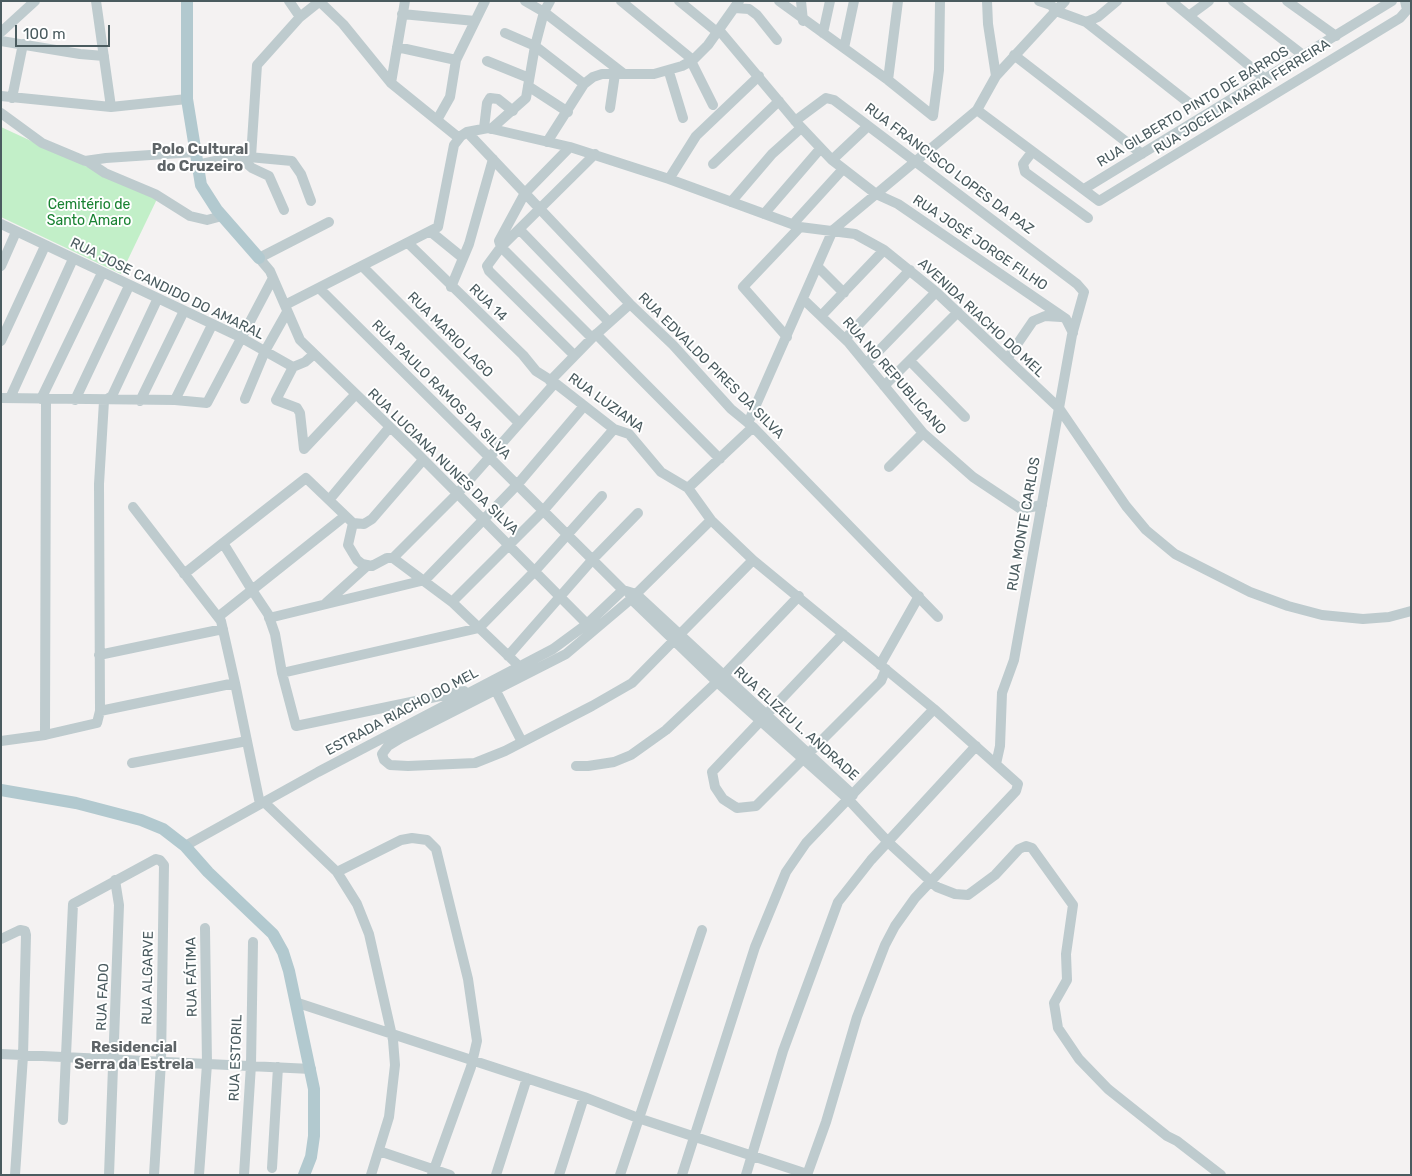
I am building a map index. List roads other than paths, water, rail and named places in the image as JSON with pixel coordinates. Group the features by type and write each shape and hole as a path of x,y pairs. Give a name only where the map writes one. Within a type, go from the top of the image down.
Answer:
{"main road":[{"path":"186,1 187,99 196,158 204,192 222,216 259,258"},
{"path":"1,790 76,803 142,820 162,829 185,846 208,872 273,934 286,961 314,1089 315,1126 311,1157 304,1175"}],"street":[{"path":"1,32 36,1"},
{"path":"96,1 111,107"},
{"path":"289,1 300,16"},
{"path":"251,157 257,65 300,16 319,1"},
{"name":"RUA EDVALDO PIRES DA SILVA","path":"319,1 343,24 391,83 437,120 463,135 493,159 539,210 630,304 673,345 720,396 938,617"},
{"path":"391,83 405,1"},
{"path":"437,120 450,97 456,60 485,1"},
{"path":"525,1 544,12 620,74"},
{"path":"488,129 524,102 535,46 544,12 550,1"},
{"path":"621,1 692,61 713,105"},
{"name":"RUA JOSÉ JORGE FILHO","path":"680,1 718,31 759,76 820,149 832,160 876,194 906,209 1064,318 1073,333"},
{"path":"779,1 888,80 933,116 939,70 940,1"},
{"path":"801,1 804,20"},
{"path":"823,33 830,1"},
{"path":"844,48 854,1"},
{"path":"888,80 898,1"},
{"path":"987,1 988,24 996,76"},
{"path":"1039,1 1051,5 1056,11 1086,22 1189,103"},
{"path":"296,1005 583,1100 637,1121 752,1159 807,1174 826,1122 857,1017 885,945 905,910 1018,788 1016,780 934,709 799,596 752,560 711,520 688,488 720,459 750,425 833,230 977,110 996,76 1065,1"},
{"path":"1086,22 1098,17 1116,1"},
{"path":"1171,1 1264,78"},
{"path":"1190,15 1210,1"},
{"path":"1233,1 1303,56"},
{"path":"1287,1 1336,36"},
{"name":"RUA GILBERTO PINTO DE BARROS","path":"1084,189 1392,1"},
{"name":"RUA JOCELIA MARIA FERREIRA","path":"1084,189 1096,201 1104,199 1400,18 1407,10 1405,1"},
{"path":"547,142 568,112 584,84 597,75 669,72 692,61 718,31 737,4 757,15 777,40"},
{"path":"402,14 475,21"},
{"path":"505,33 535,46 584,84"},
{"path":"1,41 104,56"},
{"path":"23,44 6,97 111,107 187,99"},
{"path":"397,47 456,60"},
{"path":"1014,55 1142,154"},
{"path":"487,61 529,82 568,112"},
{"path":"669,72 684,118"},
{"path":"610,108 620,74"},
{"path":"669,179 696,136 759,76"},
{"path":"488,129 488,100 492,98 498,99 513,111"},
{"name":"RUA FRANCISCO LOPES DA PAZ","path":"798,124 828,98 916,162 1083,290"},
{"path":"713,164 780,101"},
{"path":"977,110 1084,189"},
{"path":"1,113 42,143 87,161 105,173 155,194 190,216 207,220 222,216"},
{"path":"732,202 798,124"},
{"path":"832,160 868,126"},
{"name":"AVENIDA RIACHO DO MEL","path":"463,135 488,129 570,147 669,179 797,226 855,234 884,250 936,292 1059,408 1126,506 1146,530 1176,554 1250,592 1288,606 1322,615 1363,618 1390,617 1411,611"},
{"path":"245,399 286,308 438,227 441,220 453,151 463,135"},
{"path":"570,147 525,193 500,240 501,247 720,459"},
{"path":"764,214 820,149"},
{"path":"1032,152 1023,164 1025,172 1088,218"},
{"path":"574,355 489,271 488,263 501,247 595,154"},
{"path":"238,156 252,168 269,176 284,210"},
{"path":"87,161 238,156 287,160 295,163 311,201"},
{"path":"451,287 463,258 493,159"},
{"path":"787,337 743,287 797,226 843,169"},
{"path":"259,258 329,222"},
{"name":"RUA JOSE CANDIDO DO AMARAL","path":"1,224 240,338 293,367"},
{"path":"520,230 609,322"},
{"path":"1,266 16,232"},
{"path":"431,232 463,258"},
{"name":"RUA 14","path":"409,244 451,287 523,355 536,371 553,382"},
{"path":"1,341 45,246"},
{"path":"822,315 884,250"},
{"name":"RUA LUCIANA NUNES DA SILVA","path":"259,258 273,278 300,340 590,627"},
{"path":"73,259 6,398 104,401 175,400 207,403 273,278"},
{"name":"RUA MARIO LAGO","path":"362,266 519,422"},
{"path":"818,267 844,292"},
{"path":"845,339 910,270"},
{"path":"45,735 44,399 102,273"},
{"path":"75,400 129,286"},
{"name":"RUA PAULO RAMOS DA SILVA","path":"320,289 489,459 630,594"},
{"name":"RUA MONTE CARLOS","path":"996,764 1000,746 1002,693 1014,660 1059,408 1073,333 1084,294 1083,290"},
{"path":"866,364 936,292"},
{"name":"RUA NO REPUBLICANO","path":"803,299 822,315 845,339 923,433 973,477 1021,509 1042,505"},
{"path":"104,401 112,396 157,300"},
{"path":"393,558 489,459 574,355 630,304"},
{"path":"140,401 184,311"},
{"path":"884,386 958,312"},
{"path":"1007,359 1033,321 1045,316 1077,318"},
{"path":"175,400 212,325"},
{"path":"314,355 305,362 293,367 276,400 297,408 300,412 304,449 355,395"},
{"path":"910,361 965,417"},
{"name":"RUA LUZIANA","path":"553,382 614,429 629,434 661,472 688,488"},
{"path":"1,741 45,735 97,723 100,711 98,654 99,484 104,401"},
{"path":"269,618 425,580 517,485 584,406"},
{"path":"329,500 389,428"},
{"path":"452,602 543,511 614,429"},
{"path":"889,467 923,433"},
{"path":"184,574 305,478 349,519 364,524 372,518 423,460"},
{"path":"282,673 479,628 534,572 602,496"},
{"path":"133,507 218,617 262,803 337,872 357,904 369,934 392,1037 395,1065 393,1094 371,1175"},
{"path":"508,656 593,559 638,513"},
{"path":"349,519 348,545 357,560 368,566"},
{"path":"218,617 349,519"},
{"name":"ESTRADA RIACHO DO MEL","path":"185,846 477,688 520,667 590,627 630,594 711,520"},
{"path":"223,543 269,618 275,634 282,673 296,726 477,688"},
{"path":"323,605 368,566 387,558 393,558 452,602 520,667"},
{"path":"590,627 566,654 495,689 388,746 382,754 384,760 390,765 408,766 475,763 522,742 623,689 752,560"},
{"name":"RUA ELIZEU L. ANDRADE","path":"630,594 762,718 850,797 932,880 955,894 968,895 994,875 1018,849 1026,846 1032,848 1073,905 1066,954 1067,980 1054,1003 1058,1028 1079,1059 1108,1089 1167,1136 1178,1141 1221,1175"},
{"path":"576,766 614,762 631,755 666,730 720,679 799,596"},
{"path":"843,634 712,772 715,787 723,799 737,808 756,806 881,681 883,667 919,596"},
{"path":"98,654 222,629"},
{"path":"100,711 235,683"},
{"path":"495,689 522,742"},
{"path":"682,1175 755,947 786,872 806,842 934,709"},
{"path":"132,763 247,740"},
{"path":"746,1175 783,1051 834,910 858,875 976,746"},
{"path":"337,872 401,840 412,838 427,840 436,849 471,995 477,1041 472,1064 433,1172"},
{"name":"RUA ALGARVE","path":"115,880 156,859 163,862 160,1062 154,1175"},
{"path":"63,1120 72,908 76,901 115,880"},
{"name":"RUA FADO","path":"109,1175 115,1060 119,905 115,880"},
{"name":"RUA FÁTIMA","path":"199,1175 207,1064 204,928"},
{"path":"1,939 20,930 24,931 26,935 23,1056 15,1175"},
{"path":"620,1175 702,930"},
{"name":"RUA ESTORIL","path":"244,1175 251,1065 253,942"},
{"path":"1,1054 311,1069"},
{"path":"272,1168 278,1067"},
{"path":"496,1175 526,1081"},
{"path":"559,1175 583,1100"},
{"path":"379,1151 433,1172 450,1175"},
{"path":"752,1159 790,1175"}],"district":[{"name":"Polo Cultural do Cruzeiro","path":"200,158"},
{"name":"Residencial Serra da Estrela","path":"134,1056"}],"park label":[{"name":"Cemitério de Santo Amaro","path":"89,214"}]}
